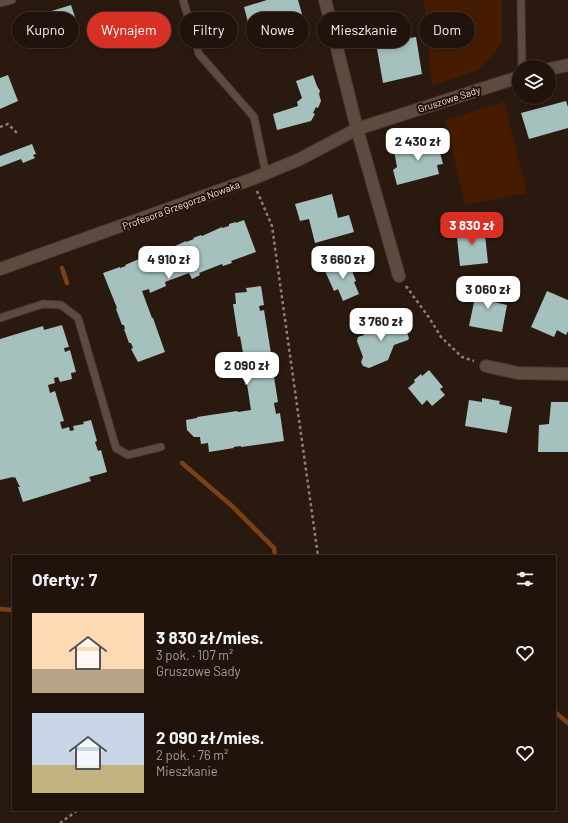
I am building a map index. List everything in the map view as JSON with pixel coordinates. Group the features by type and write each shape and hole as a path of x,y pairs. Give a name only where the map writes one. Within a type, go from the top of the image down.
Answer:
{"street":[{"path":"324,0 357,129 398,276"},
{"path":"556,68 568,65"},
{"name":"Gruszowe Sady","path":"357,129 512,79"},
{"name":"Profesora Grzegorza Nowaka","path":"0,269 252,180 298,160 357,129"},
{"path":"486,366 518,373 568,374"}],"lane":[{"path":"0,3 12,0"},
{"path":"183,0 199,54 254,117 266,174"},
{"path":"521,0 522,60"},
{"path":"0,318 43,304 61,305 78,318 116,448 128,455 160,447"}],"path":[{"path":"0,127 8,124 17,133"},
{"path":"252,180 272,226 318,555"},
{"path":"398,276 441,336 462,357 486,366"},
{"path":"60,823 77,811"}],"shaded area":[{"path":"424,0 502,0 502,43 479,70 432,86 428,48 475,48 475,12 425,12"},
{"path":"504,102 527,193 465,205 445,120"}],"building":[{"path":"267,0 298,0 301,12 246,12 246,15 244,7"},
{"path":"71,5 73,12 48,12"},
{"path":"416,37 422,74 383,83 377,48 411,48 411,38"},
{"path":"8,75 18,101 0,109 0,78"},
{"path":"313,75 320,91 319,94 321,101 318,108 316,107 313,113 315,114 311,121 277,130 273,114 298,106 297,102 302,98 296,81"},
{"path":"566,101 568,107 568,128 529,139 521,113"},
{"path":"436,137 443,164 437,165 439,174 397,185 393,170 397,167 394,151"},
{"path":"32,144 36,154 33,155 35,158 23,163 21,159 0,167 0,156"},
{"path":"332,194 338,218 349,215 354,232 315,243 309,219 300,221 295,204"},
{"path":"244,220 256,252 231,261 232,263 223,266 222,264 199,273 200,275 192,279 189,273 165,282 166,286 150,293 149,289 142,291 165,352 138,362 131,349 133,348 131,343 129,343 124,325 122,325 103,273 126,266 125,265 139,259 139,261 146,258 145,257 154,255 173,246 194,239 193,238 202,236 222,227 229,226 229,224"},
{"path":"484,225 488,263 460,266 456,228"},
{"path":"348,261 356,281 354,282 359,294 343,301 338,289 334,291 325,271 332,268 332,264 339,262 341,264"},
{"path":"478,283 497,287 494,302 507,305 502,332 469,326"},
{"path":"261,286 264,305 259,306 260,311 264,310 274,372 269,372 270,377 274,377 278,402 274,403 276,414 280,413 284,441 233,447 234,448 209,452 208,443 201,444 200,437 194,437 187,430 186,420 197,417 251,410 247,384 245,385 241,353 243,353 240,336 238,337 233,304 236,304 235,293 247,292 246,288"},
{"path":"547,291 568,300 568,331 566,335 557,330 554,337 531,327"},
{"path":"401,318 409,338 408,340 394,345 388,360 369,368 363,366 361,362 363,357 357,341 358,337 364,335 365,328 372,325 377,327 377,329"},
{"path":"62,325 69,347 64,348 65,352 70,350 76,372 71,373 72,379 60,382 58,377 54,378 55,383 48,385 50,393 55,391 64,421 60,422 62,429 69,427 70,431 74,430 73,426 84,424 83,422 91,420 97,441 95,442 98,451 101,450 107,472 89,477 91,481 23,502 18,487 20,487 15,477 0,480 0,339 43,326 44,330"},
{"path":"429,370 443,387 440,389 445,395 432,406 427,400 422,405 408,388 421,374 422,376"},
{"path":"482,398 500,401 499,404 512,407 507,433 465,426 469,400 482,402"},
{"path":"551,402 568,402 568,452 538,452 539,425 549,424"}],"waterway":[{"path":"62,268 67,283"},
{"path":"182,463 232,506 274,548 275,555"},
{"path":"0,609 12,610"},
{"path":"556,713 568,723"}]}
